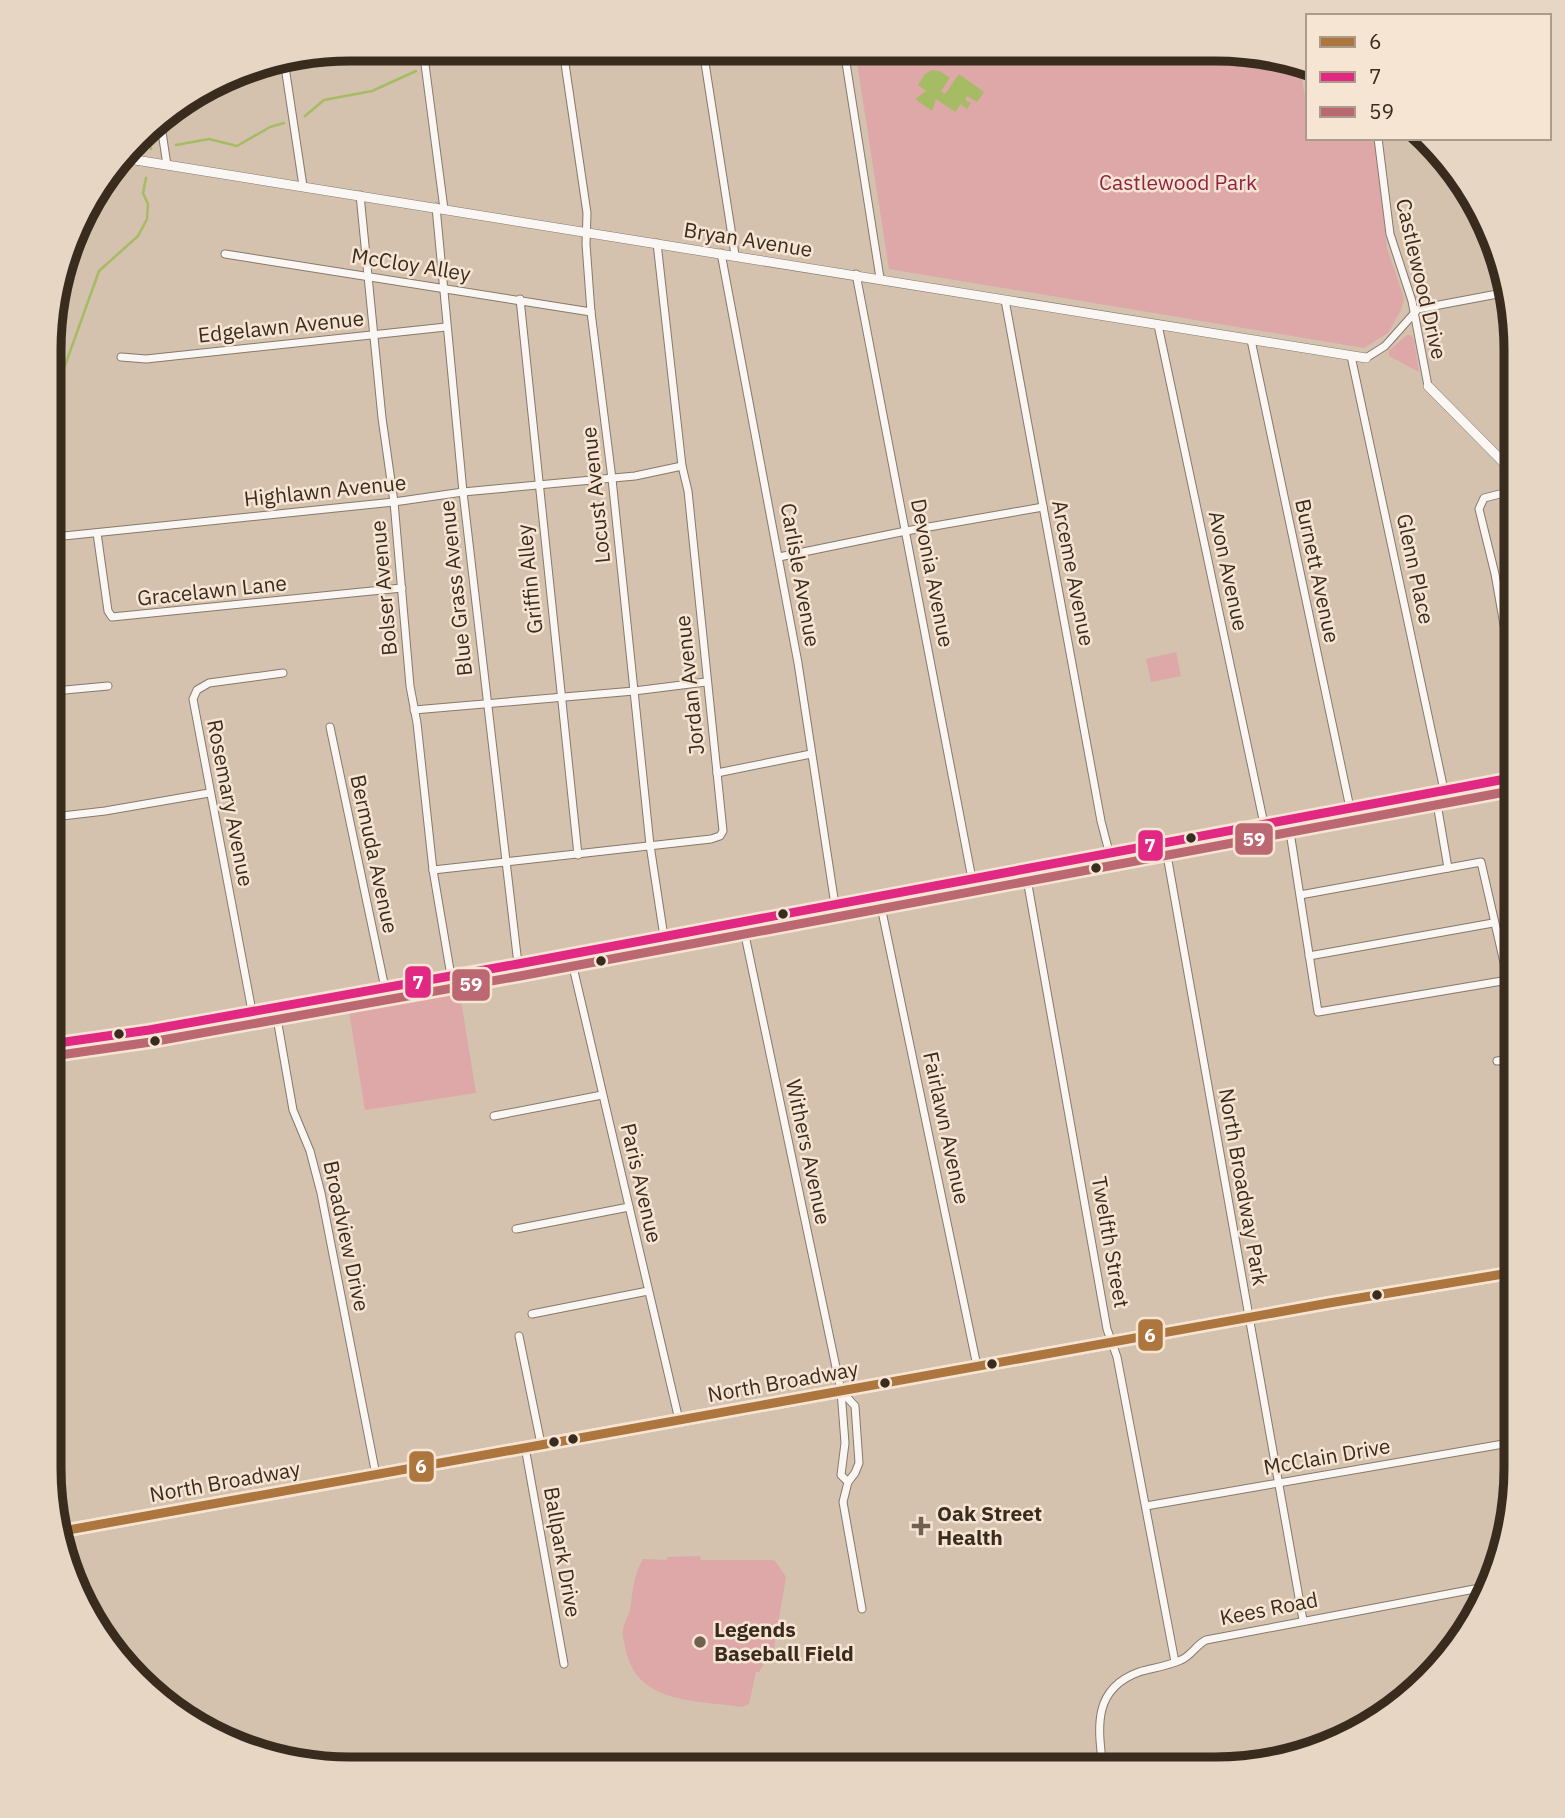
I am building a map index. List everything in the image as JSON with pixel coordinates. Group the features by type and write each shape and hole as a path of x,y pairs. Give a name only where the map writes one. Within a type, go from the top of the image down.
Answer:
{"main road":[{"name":"North Broadway","path":"68,1530 1504,1274"}],"street":[{"name":"Blue Grass Avenue","path":"424,61 440,208 446,327 463,492 518,964"},
{"name":"Locust Avenue","path":"565,61 584,186 591,312 612,479 650,845 664,937"},
{"path":"705,61 735,255"},
{"path":"846,61 880,278"},
{"path":"285,69 303,186"},
{"path":"162,131 167,165"},
{"name":"Castlewood Drive","path":"1378,140 1390,234 1413,312 1428,386"},
{"path":"137,155 138,161"},
{"name":"Bryan Avenue","path":"133,160 1366,358"},
{"name":"Bolser Avenue","path":"360,195 394,502 410,686 433,870 451,976"},
{"name":"Jordan Avenue","path":"433,870 578,855 720,836 723,831 688,491 682,466 657,243"},
{"name":"Carlisle Avenue","path":"721,253 798,663 835,905"},
{"name":"McCloy Alley","path":"225,254 591,312"},
{"name":"Devonia Avenue","path":"856,274 972,879"},
{"path":"1366,358 1385,346 1413,312 1424,307 1498,294"},
{"name":"Griffin Alley","path":"520,299 537,485 578,855"},
{"name":"Arceme Avenue","path":"1005,300 1109,852"},
{"name":"Avon Avenue","path":"1158,325 1264,824"},
{"name":"Edgelawn Avenue","path":"121,356 146,359 446,327"},
{"name":"Burnett Avenue","path":"1251,340 1350,808"},
{"name":"Glenn Place","path":"1351,356 1440,791 1448,867"},
{"path":"1428,386 1504,463"},
{"name":"Highlawn Avenue","path":"61,536 394,502 463,492 612,479 682,466"},
{"path":"1504,493 1484,498 1479,506 1504,622"},
{"path":"779,557 1043,507"},
{"name":"Gracelawn Lane","path":"97,533 108,611 112,617 402,588"},
{"name":"Rosemary Avenue","path":"252,1011 192,699 202,686 209,683 284,673"},
{"path":"414,710 706,682"},
{"path":"61,692 108,686"},
{"name":"Bermuda Avenue","path":"330,727 385,988"},
{"path":"717,773 811,754"},
{"path":"61,1043 149,1030 518,964 1504,779"},
{"path":"61,815 105,811 209,793"},
{"path":"1288,819 1318,1012 1504,981"},
{"name":"North Broadway Park","path":"1165,844 1303,1620"},
{"path":"1300,895 1480,862 1504,965"},
{"name":"Twelfth Street","path":"1025,868 1108,1331 1146,1506 1175,1662"},
{"name":"Fairlawn Avenue","path":"880,897 978,1366"},
{"name":"Withers Avenue","path":"742,921 841,1391"},
{"path":"1309,956 1493,923"},
{"name":"Paris Avenue","path":"570,954 679,1420"},
{"name":"Broadview Drive","path":"275,1007 293,1110 310,1151 321,1193 376,1475"},
{"path":"1497,1061 1504,1060"},
{"path":"494,1116 602,1095"},
{"path":"516,1228 629,1207"},
{"path":"532,1314 648,1291"},
{"path":"519,1336 541,1444"},
{"path":"841,1391 845,1443 841,1475 848,1482"},
{"path":"841,1391 855,1406 859,1463 848,1482 843,1502 862,1609"},
{"name":"McClain Drive","path":"1146,1506 1504,1444"},
{"name":"Ballpark Drive","path":"525,1447 564,1664"},
{"name":"Kees Road","path":"1102,1757 1099,1721 1109,1694 1133,1675 1186,1657 1200,1643 1214,1637 1478,1588"}],"green space":[{"name":"Castlewood Park","path":"857,61 1234,62 1272,67 1301,75 1306,103 1306,140 1375,140 1387,248 1404,298 1401,310 1388,333 1364,348 889,269"},
{"path":"1407,335 1411,335 1414,340 1419,372 1389,356 1389,351"},
{"path":"1176,652 1181,676 1151,682 1146,659"},
{"path":"458,982 476,1093 365,1110 347,999"},
{"name":"Legends Baseball Field","path":"700,1556 701,1560 771,1560 775,1561 786,1577 773,1654 770,1654 759,1672 756,1672 749,1704 742,1707 687,1700 654,1689 640,1679 631,1665 625,1646 623,1628 630,1610 635,1577 643,1559 667,1560 667,1557"}],"shaded area":[{"path":"932,70 940,71 950,78 941,91 945,94 959,74 984,92 977,102 967,96 965,100 971,103 967,109 961,104 955,112 936,99 932,111 915,99 926,91 918,85 925,74"}],"waterway":[{"path":"305,116 324,100 372,91 416,71"},
{"path":"176,145 209,139 237,146 270,127 284,123"},
{"path":"150,143 151,149"},
{"path":"61,375 99,271 138,236 147,219 148,204 143,193 146,178"}],"transit line":[{"name":"7","path":"61,1043 149,1030 518,964 1504,779"},
{"name":"59","path":"61,1055 151,1042 520,976 1504,792"},
{"name":"6","path":"68,1530 1504,1274"}],"place":[{"name":"Oak Street Health","path":"921,1526"},
{"name":"Legends Baseball Field","path":"700,1642"}]}
